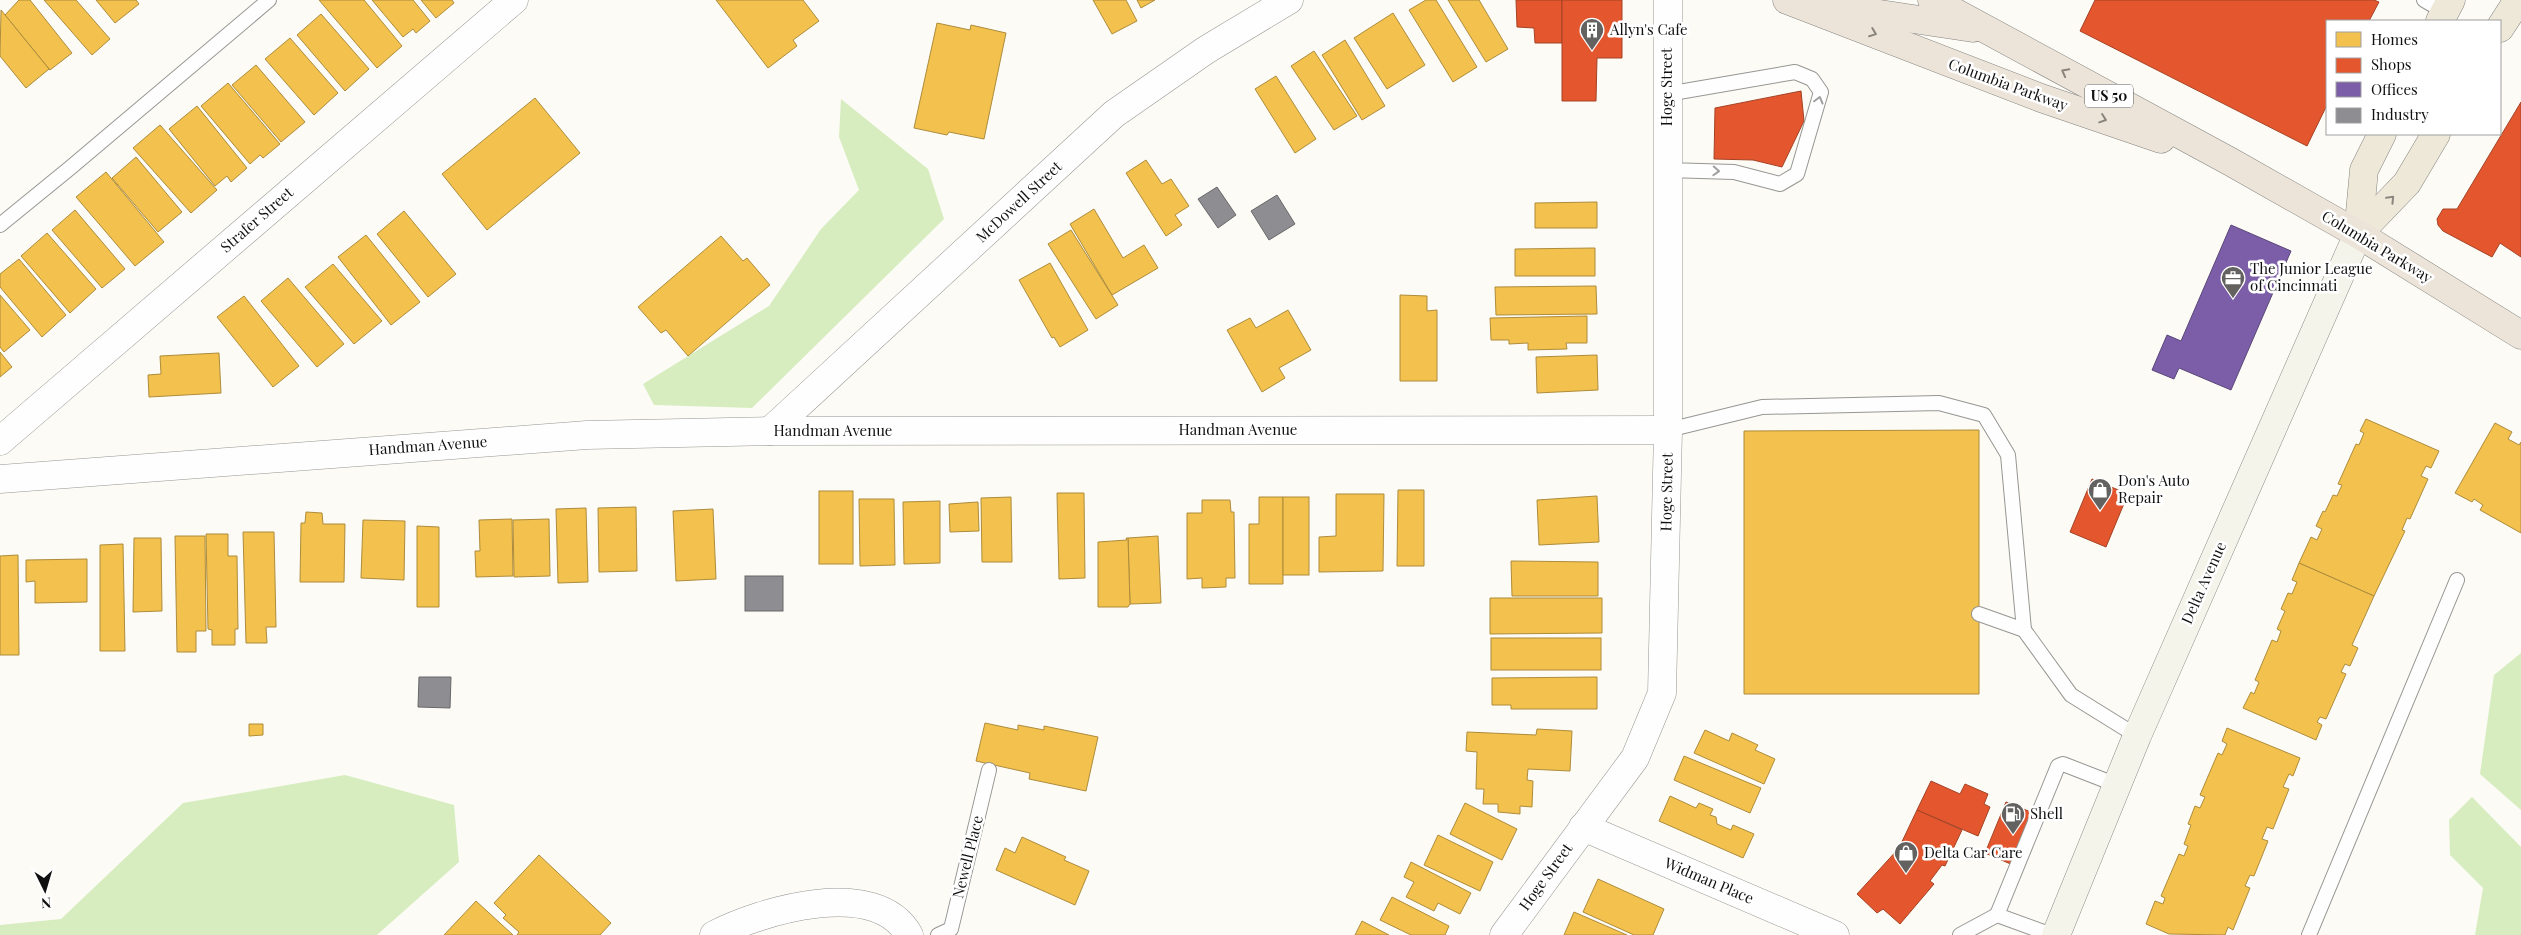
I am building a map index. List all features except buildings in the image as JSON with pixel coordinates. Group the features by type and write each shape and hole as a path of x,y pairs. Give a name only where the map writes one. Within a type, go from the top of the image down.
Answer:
{"highway":[{"name":"Columbia Parkway","path":"1787,0 2041,98 2231,162"},
{"path":"1826,0 1846,9 1987,30"},
{"name":"Columbia Parkway","path":"1932,0 2231,162 2358,234 2521,335"}],"main road":[{"path":"2501,26 2518,0"},
{"name":"Delta Avenue","path":"2056,935 2137,736 2358,234 2364,170 2382,135"},
{"name":"Delta Avenue","path":"2358,234 2407,183 2435,135"}],"street":[{"name":"Strafer Street","path":"0,441 514,0"},
{"name":"McDowell Street","path":"770,431 1114,114 1206,50 1289,0"},
{"name":"Hoge Street","path":"1504,935 1635,758 1662,693 1668,430 1668,0"},
{"name":"Handman Avenue","path":"0,479 587,434 770,431 1668,430"},
{"name":"Widman Place","path":"1583,826 1835,935"},
{"path":"720,934 775,912 820,904 860,903 886,912 909,935"}],"lane":[{"path":"0,225 269,0"},
{"path":"1667,94 1795,72 1812,79 1821,92 1797,174 1780,184 1734,172 1667,170"},
{"path":"1668,430 1762,406 1939,403 1984,415 2008,455 2024,630 2071,695 2137,736"},
{"path":"2309,935 2457,580"},
{"path":"1979,614 2024,630"},
{"path":"1960,935 1997,915 2058,766 2063,764 2117,785"},
{"name":"Newell Place","path":"938,935 951,930 989,770"},
{"path":"1997,915 2052,935"}],"green space":[{"path":"841,99 928,169 944,219 752,408 654,405 643,384 769,306 821,229 859,190 839,137"},
{"path":"2521,653 2521,810 2480,774 2494,675"},
{"path":"345,775 454,805 459,862 377,935 0,935 0,925 61,919 183,803"},
{"path":"2472,797 2521,847 2521,935 2475,935 2483,888 2450,855 2449,820"}],"place":[{"name":"Allyn's Cafe","path":"1592,51"},
{"name":"The Junior League of Cincinnati","path":"2233,299"},
{"name":"Don's Auto Repair","path":"2100,511"},
{"name":"Shell","path":"2013,835"},
{"name":"Delta Car Care","path":"1906,874"}]}
